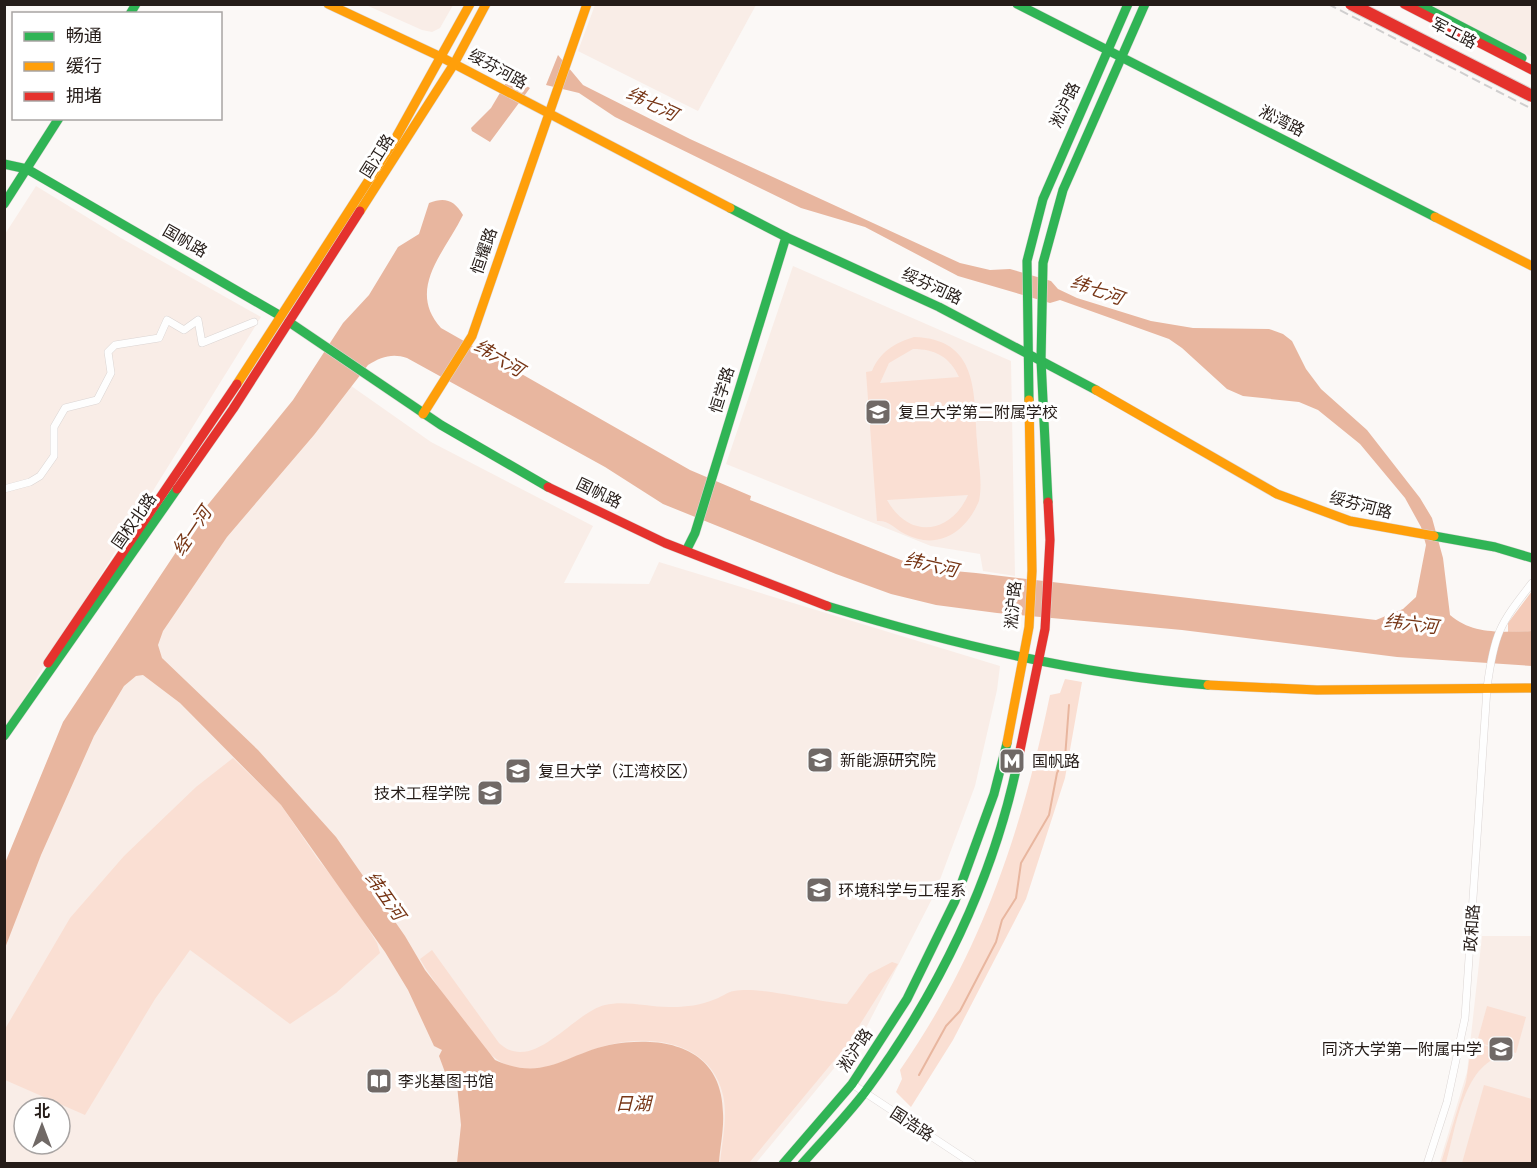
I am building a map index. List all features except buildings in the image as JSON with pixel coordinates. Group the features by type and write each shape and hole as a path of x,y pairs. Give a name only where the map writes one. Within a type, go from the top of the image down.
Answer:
{"main road":[{"name":"绥芬河路","path":"328,4 441,57 549,116 786,237 939,307 1041,360 1276,494 1350,521 1495,547 1533,558"},
{"name":"国江路","path":"284,319 394,141 470,4"},
{"name":"恒耀路","path":"423,414 447,380 472,336 587,4"},
{"name":"淞湾路","path":"1017,4 1108,50 1121,59 1533,266"},
{"name":"淞沪路","path":"783,1164 852,1084 907,999 970,866 1004,758 1029,627 1032,571 1026,352 1027,261 1043,200 1128,4"},
{"name":"淞沪路","path":"802,1164 864,1092 922,1007 957,938 986,871 1011,797 1045,629 1049,572 1050,540 1041,360 1042,263 1063,190 1145,4"},
{"path":"1351,4 1533,94"},
{"name":"军工路","path":"1360,4 1533,94"},
{"path":"1404,4 1533,70"},
{"name":"军工路","path":"1418,4 1533,64"},
{"name":"国江路","path":"284,319 454,64 485,5"},
{"path":"4,204 58,120"},
{"name":"国帆路","path":"4,164 27,169 284,319 330,347 423,414 588,508 686,551 841,611 1022,658 1169,681 1245,688 1533,688"},
{"name":"恒学路","path":"686,551 698,524 786,237"},
{"name":"国权北路","path":"4,727 284,319"},
{"name":"国权北路","path":"4,736 233,410 284,319"}],"street":[{"path":"4,489 30,482 40,476 54,456 54,426 60,414 65,408 97,400 111,373 108,352 115,345 159,338 166,320 184,330 198,320 202,343 254,322"},
{"name":"政和路","path":"1427,1164 1447,1102 1465,1018 1487,688 1493,644 1502,622 1533,583"},
{"name":"国浩路","path":"852,1084 973,1164"}],"shaded area":[{"path":"453,4 440,28 432,32 422,30 366,5"},
{"path":"595,4 756,5 698,111 578,51"},
{"path":"1430,5 1532,5 1532,57"},
{"path":"36,186 121,238 261,317 5,729 5,234"},
{"name":"复旦大学第二附属学校","path":"793,266 1011,361 1015,576 983,571 980,554 931,546 726,464"},
{"path":"914,337 935,340 950,347 961,358 973,387 980,479 979,501 967,522 959,530 939,539 917,539 888,523 877,521 866,372 872,371 888,349","holes":["913,349 941,355 951,364 959,377 880,383 889,363","968,495 961,508 951,518 929,527 907,522 896,513 887,500"]},
{"name":"复旦大学（江湾校区）","path":"347,383 431,442 593,526 564,583 649,584 659,562 1000,666 997,690 975,786 935,893 864,1032 756,1163 5,1164 5,891 129,645"},
{"path":"1532,591 1532,631 1508,632 1508,623"},
{"path":"1065,679 1082,682 1065,778 1026,899 953,1040 911,1107 896,1092 902,1079 900,1070 954,982 975,937 1011,844 1026,796 1050,695 1060,693"},
{"path":"233,758 281,805 317,858 349,898 377,943 380,953 336,993 290,1024 190,950 155,999 85,1115 72,1109 72,1096 42,1096 5,1080 5,1029 70,918 124,856 196,787"},
{"name":"同济大学第一附属中学","path":"1482,936 1532,936 1532,1163 1439,1164 1467,1072"},
{"path":"432,950 499,1043 512,1051 525,1052 539,1047 592,1010 605,1005 688,1006 708,1002 731,992 746,990 774,992 847,1004 869,974 892,962 898,964 847,1045 749,1163 720,1164 725,1120 723,1095 716,1077 693,1053 661,1042 626,1042 608,1045 549,1066 525,1069 512,1067 500,1062 488,1052 453,1009 420,959"},
{"path":"1487,1006 1526,1017 1516,1053 1477,1042"},
{"path":"1472,1042 1508,1052 1508,1055 1493,1059 1481,1069 1472,1082 1458,1115 1446,1163 1441,1163 1466,1082"},
{"path":"1484,1085 1532,1099 1532,1163 1462,1163"}],"water":[{"path":"558,55 583,85 690,139 960,263 990,270 1010,269 1051,281 1058,289 1077,298 1151,321 1193,328 1269,329 1283,334 1292,341 1306,369 1321,389 1367,430 1420,498 1432,518 1443,558 1450,615 1478,629 1499,632 1532,631 1532,666 1397,657 1182,630 997,613 936,605 891,594 663,504 605,467 407,358 387,357 368,365 314,435 227,537 163,631 158,645 162,658 258,750 336,837 405,936 425,970 495,1060 512,1066 541,1068 593,1049 629,1042 669,1044 686,1050 701,1059 712,1073 720,1090 723,1119 719,1163 457,1163 461,1125 457,1085 452,1085 450,1075 446,1075 439,1056 442,1050 434,1046 408,990 385,952 281,805 180,703 143,675 136,676 124,686 94,736 41,855 5,948 5,863 63,722 206,507 293,400 343,323 369,295 398,247 419,234 429,203 435,201 444,200 453,203 463,215 432,271 428,285 427,299 431,313 441,328 690,470 751,496 750,500 921,568 1376,620 1403,609 1416,597 1426,545 1421,527 1405,498 1360,444 1318,410 1299,402 1243,396 1227,389 1169,339 1060,300 1050,303 958,276 865,227 801,208 615,117 579,93 546,85"},
{"path":"510,76 530,88 490,142 472,131 471,128 491,108"}],"waterway":[{"path":"919,1075 946,1026 960,1011 996,942 1002,920 1016,898 1021,863 1049,815 1057,773 1065,758 1069,705"}],"railway":[{"path":"1328,4 1532,109"}],"traffic: fast":[{"path":"131,12 136,4"},
{"path":"1017,4 1435,217"},
{"path":"1029,400 1027,261 1043,199 1128,4"},
{"path":"1048,502 1041,360 1043,263 1063,190 1145,4"},
{"path":"1418,4 1522,58"},
{"path":"4,204 58,120"},
{"path":"4,164 27,169 279,315"},
{"path":"730,208 786,237 939,307 1096,390"},
{"path":"686,551 695,533 786,237"},
{"path":"289,322 441,425 548,487"},
{"path":"4,736 177,489"},
{"path":"1434,536 1495,547 1532,558"},
{"path":"827,606 921,633 1015,656 1111,673 1208,685"},
{"path":"783,1164 852,1084 907,999 955,901 994,794 1007,743"},
{"path":"802,1164 865,1092 916,1016 939,976 978,892 994,848 1018,760"}],"traffic: slow":[{"path":"328,4 441,57 730,208"},
{"path":"237,384 394,141 470,4"},
{"path":"360,211 454,64 486,4"},
{"path":"423,414 472,336 587,4"},
{"path":"1435,217 1532,266"},
{"path":"1096,390 1277,494 1350,521 1434,536"},
{"path":"1007,743 1029,627 1032,571 1029,400"},
{"path":"1208,685 1317,690 1532,688"}],"traffic: jam":[{"path":"1351,4 1532,96"},
{"path":"1404,4 1532,70"},
{"path":"177,489 233,409 360,211"},
{"path":"48,663 237,384"},
{"path":"548,487 665,543 827,606"},
{"path":"1018,760 1045,629 1050,540 1048,502"}],"place":[{"name":"复旦大学第二附属学校","path":"878,412"},
{"name":"新能源研究院","path":"820,760"},
{"name":"国帆路","path":"1012,761"},
{"name":"复旦大学（江湾校区）","path":"518,771"},
{"name":"技术工程学院","path":"490,793"},
{"name":"环境科学与工程系","path":"819,890"},
{"name":"同济大学第一附属中学","path":"1501,1049"},
{"name":"李兆基图书馆","path":"379,1081"}],"water label":[{"name":"纬七河","path":"652,104"},
{"name":"纬七河","path":"1097,290"},
{"name":"纬六河","path":"499,358"},
{"name":"经一河","path":"192,531"},
{"name":"纬六河","path":"931,565"},
{"name":"纬六河","path":"1411,624"},
{"name":"纬五河","path":"385,896"},
{"name":"日湖","path":"633,1104"}]}
